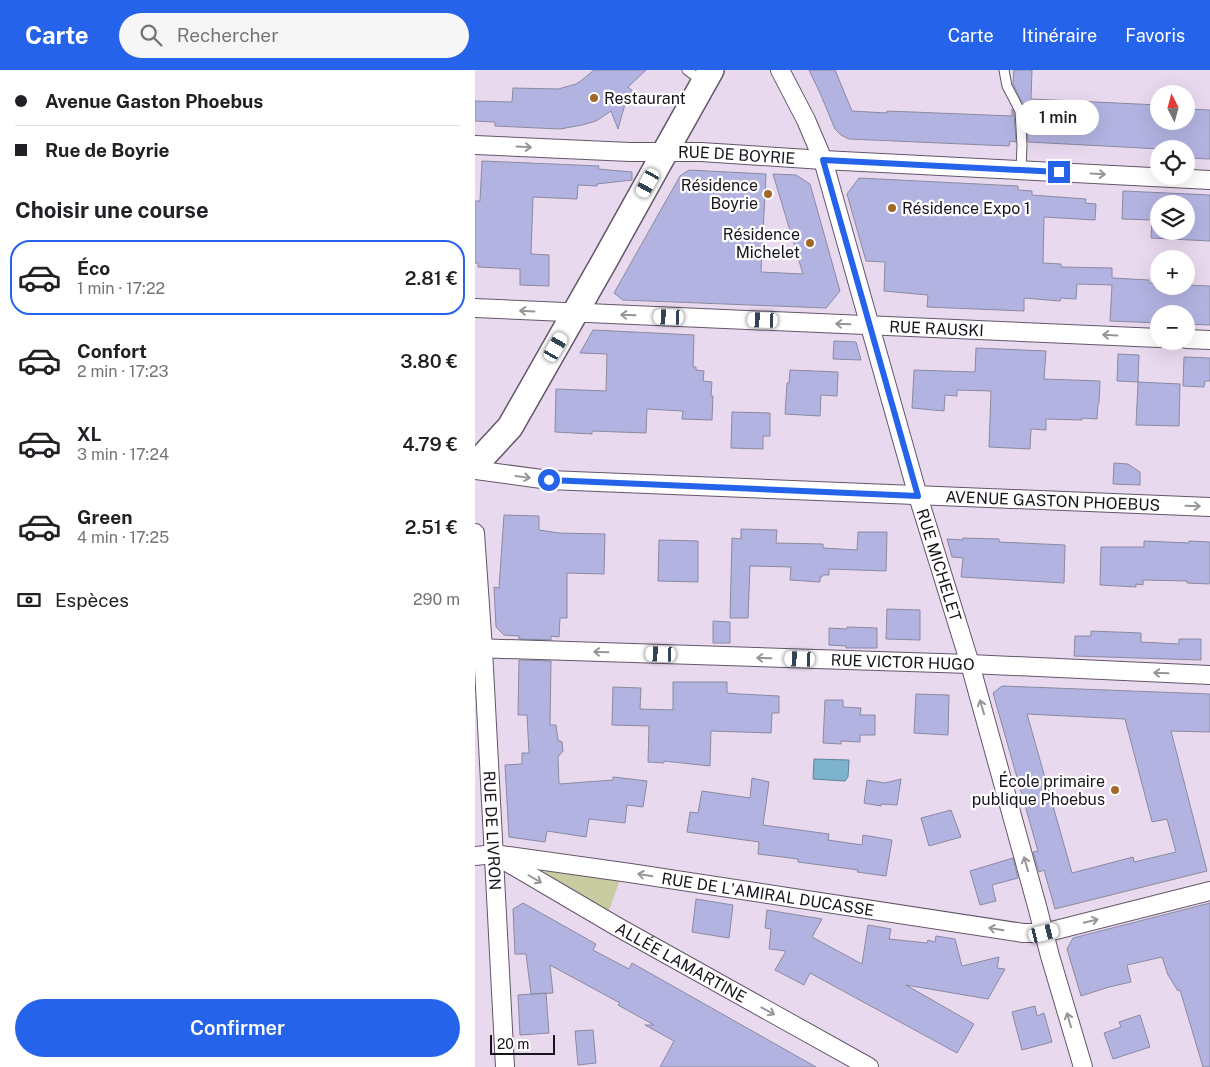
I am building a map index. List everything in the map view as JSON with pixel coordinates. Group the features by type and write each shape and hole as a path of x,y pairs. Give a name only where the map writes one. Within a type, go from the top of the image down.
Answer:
{"main road":[{"path":"475,465 510,427 665,152 701,74"}],"street":[{"name":"RUE MICHELET","path":"780,70 806,120 823,160 918,496 970,664 1083,1067"},
{"name":"RUE DE BOYRIE","path":"475,145 630,152 723,153 1210,180"},
{"name":"RUE RAUSKI","path":"475,308 1150,338"},
{"path":"1195,339 1210,340"},
{"name":"AVENUE GASTON PHOEBUS","path":"475,470 549,480 1210,507"},
{"name":"RUE DE LIVRON","path":"475,533 479,649 505,1067"},
{"name":"RUE VICTOR HUGO","path":"479,649 970,664 1210,675"},
{"name":"RUE DE L'AMIRAL DUCASSE","path":"475,856 493,854 640,874 1023,933 1044,933 1210,891"},
{"name":"ALLÉE LAMARTINE","path":"493,854 616,926 869,1067"}],"lane":[{"path":"1004,70 1007,86 1021,111 1021,170"}],"green space":[{"path":"547,866 621,877 607,916 543,878"}],"water":[{"path":"814,759 849,760 848,777 845,781 813,779"}],"building":[{"name":"Restaurant","path":"594,70 646,70 628,87 635,93 625,104 618,129 611,111 596,121 560,129 495,126 495,122 475,121 475,101 512,102 513,88 558,89 576,84"},
{"path":"809,70 835,70 852,111 1012,116 1012,109 1014,113 1016,142 1010,141 1009,146 849,139 835,129"},
{"path":"1014,70 1032,70 1031,99 1150,105 1150,130 1195,130 1195,109 1210,110 1210,159 1195,158 1195,140 1150,140 1150,148 1028,142 1026,110 1013,84"},
{"path":"482,161 599,166 598,169 632,172 632,180 597,184 597,186 578,185 577,199 533,197 531,254 549,255 549,286 520,285 520,269 478,267 478,263 475,263 475,201 480,201"},
{"path":"689,170 766,174 761,272 803,274 773,174 796,175 810,184 840,291 826,308 623,300 614,293 680,176"},
{"path":"859,178 1018,186 1018,190 1032,191 1032,195 1086,199 1085,203 1096,204 1095,220 1044,217 1043,263 1061,264 1061,267 1112,268 1112,278 1149,280 1150,295 1195,295 1195,285 1210,286 1210,325 1195,324 1195,305 1150,305 1150,323 1110,321 1112,285 1077,284 1076,299 1061,298 1060,301 1024,298 1024,311 927,307 928,295 884,291 885,262 866,261 847,194"},
{"path":"1123,191 1210,195 1210,241 1190,240 1195,240 1195,195 1150,195 1150,220 1122,219"},
{"path":"593,330 694,335 693,367 696,367 696,370 704,371 703,381 712,382 712,420 682,419 683,411 647,409 646,433 592,431 592,434 555,432 556,389 606,391 607,354 580,353"},
{"path":"834,341 856,342 861,360 833,359"},
{"path":"976,348 1046,351 1044,379 1100,381 1097,419 1046,419 1046,430 1031,429 1030,449 989,447 991,391 957,390 957,396 945,395 944,411 912,408 914,370 975,372"},
{"path":"1118,354 1139,355 1138,382 1117,381"},
{"path":"1184,357 1210,358 1210,381 1205,381 1204,387 1183,386"},
{"path":"790,370 838,372 837,396 821,395 820,416 785,414 787,383 789,383"},
{"path":"1138,382 1180,384 1179,426 1136,425"},
{"path":"732,412 770,413 770,436 763,436 763,449 731,448"},
{"path":"1114,463 1128,464 1140,472 1140,485 1113,484"},
{"path":"504,515 539,516 539,530 559,533 605,534 604,574 567,573 567,618 560,618 559,637 551,636 551,640 519,639 519,636 504,635 496,627 494,587 499,588"},
{"path":"741,529 777,530 776,543 823,544 823,548 857,550 858,532 887,532 886,571 829,569 829,575 822,575 820,582 790,580 791,567 750,566 748,618 730,618 732,538 741,539"},
{"path":"963,538 999,539 999,542 1065,545 1064,583 961,577 963,558 952,557 947,539 963,540"},
{"path":"659,540 698,541 698,582 658,581"},
{"path":"1144,541 1210,542 1209,584 1187,583 1187,581 1143,580 1143,585 1136,584 1136,587 1100,585 1101,547 1144,547"},
{"path":"887,609 920,610 920,640 886,639"},
{"path":"713,621 730,622 730,643 713,643"},
{"path":"847,627 877,628 877,648 846,648 846,646 829,645 829,628 847,629"},
{"path":"1091,631 1141,633 1141,642 1179,644 1179,639 1201,639 1201,660 1074,656 1075,636 1091,636"},
{"path":"519,660 551,661 550,725 556,725 558,740 562,742 563,751 558,757 559,784 613,780 613,777 647,781 643,807 627,805 625,823 589,819 586,837 547,831 545,842 509,837 505,765 522,764 522,753 529,753 527,715 518,715"},
{"path":"673,682 727,682 727,693 779,696 779,713 772,713 771,733 711,731 710,766 664,761 664,763 648,762 649,726 612,725 613,687 641,688 640,709 673,710"},
{"path":"1002,686 1210,694 1210,732 1171,731 1207,871 1055,909 1044,870 1039,872 1033,852 1038,851 993,693","holes":["1027,714 1125,719 1152,822 1167,819 1176,852 1134,862 1133,857 1072,873"]},
{"path":"916,694 949,695 948,735 914,733"},
{"path":"825,700 843,700 843,707 861,708 860,715 875,715 875,735 860,735 860,742 841,741 841,744 823,743"},
{"path":"752,778 769,782 763,825 829,834 828,840 862,845 863,835 892,840 886,876 857,872 858,870 798,862 798,859 758,854 759,842 687,832 690,812 698,813 702,791 750,798"},
{"path":"901,779 897,805 881,804 881,806 864,803 867,780 885,783"},
{"path":"951,810 961,837 929,846 921,818"},
{"path":"1013,858 1018,878 992,885 996,901 980,905 970,871"},
{"path":"696,899 733,905 729,938 692,932"},
{"path":"523,903 596,944 593,950 629,969 632,963 816,1067 660,1067 674,1041 645,1025 654,1025 618,1005 620,1003 550,965 553,993 531,994 526,954 515,954 513,909"},
{"path":"1210,903 1210,1067 1203,1067 1180,990 1178,991 1168,975 1162,957 1127,965 1131,982 1081,996 1067,949 1073,938"},
{"path":"767,910 822,919 812,937 862,964 868,925 891,929 889,939 927,943 928,940 935,942 936,936 955,939 962,966 999,957 997,968 1005,969 988,999 906,985 974,1024 957,1053 810,973 804,985 775,970 786,951 769,949 771,929 765,928"},
{"path":"546,993 549,1033 520,1035 518,995"},
{"path":"1035,1006 1037,1016 1044,1013 1052,1042 1022,1050 1012,1012"},
{"path":"1140,1015 1150,1047 1113,1059 1104,1033 1121,1027 1119,1022"},
{"path":"593,1030 596,1063 578,1065 575,1031"}],"place":[{"name":"Restaurant","path":"594,98"},
{"name":"Résidence Boyrie","path":"768,194"},
{"name":"Résidence Expo 1","path":"892,208"},
{"name":"Résidence Michelet","path":"810,243"},
{"name":"École primaire publique Phoebus","path":"1115,790"}],"route":[{"path":"549,480 918,496 823,160 1059,172"}]}
